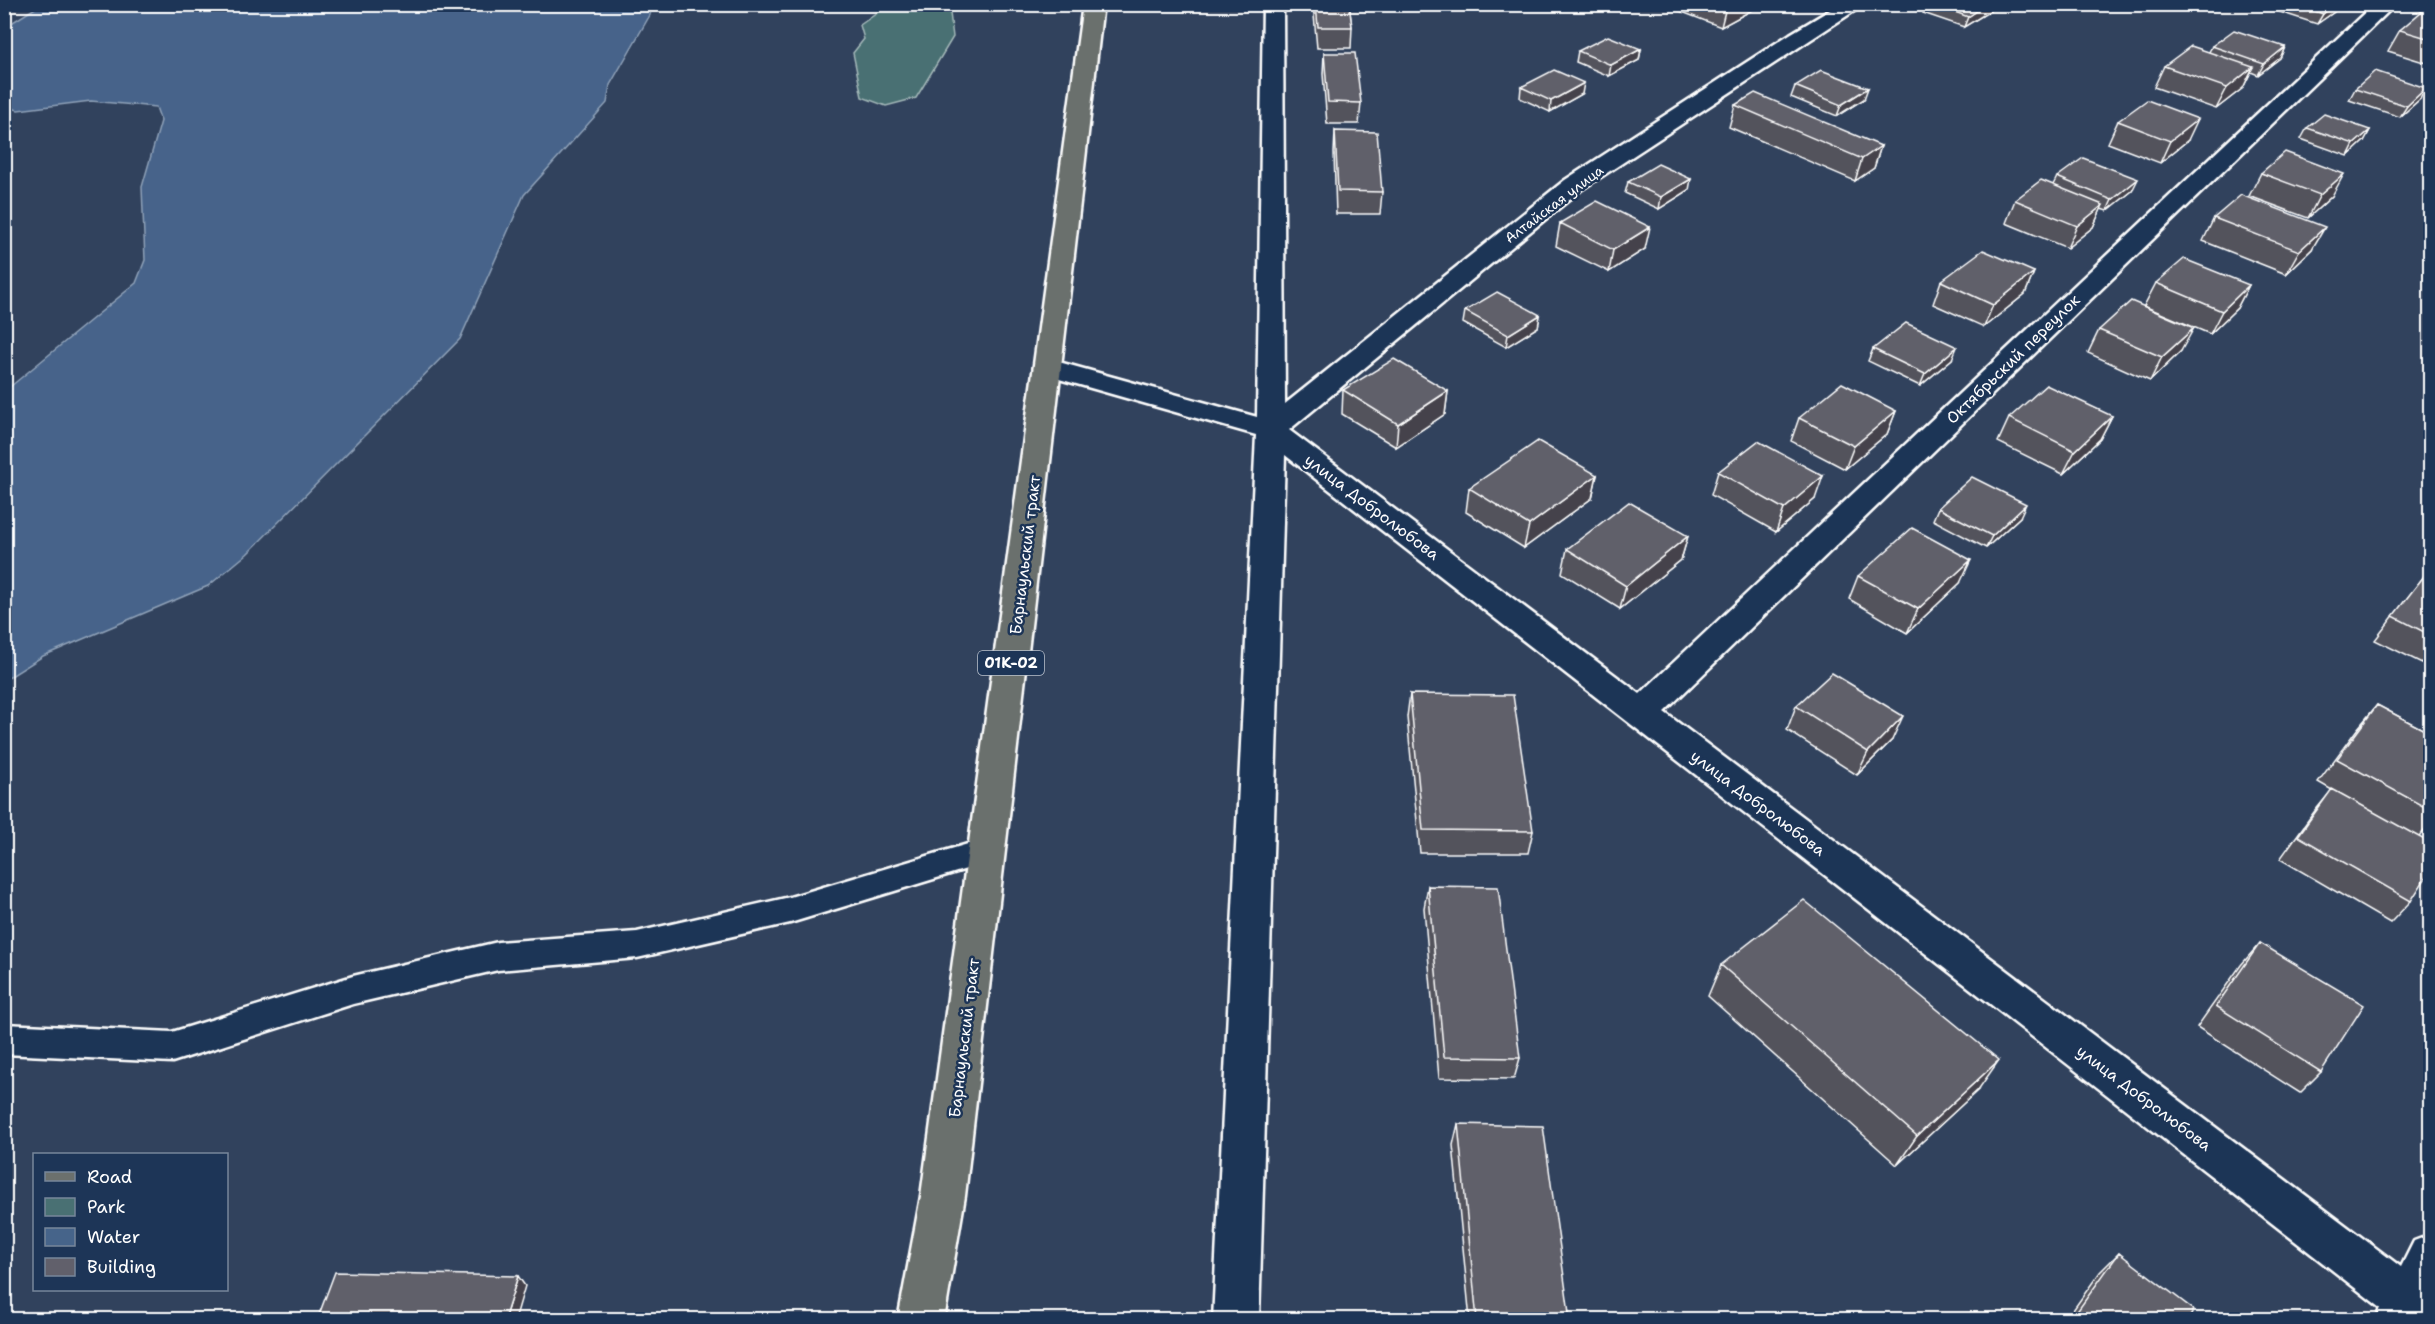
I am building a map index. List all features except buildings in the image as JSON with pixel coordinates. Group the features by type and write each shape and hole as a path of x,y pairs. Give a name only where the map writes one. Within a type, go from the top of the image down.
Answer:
{"main road":[{"name":"Барнаульский тракт","path":"921,1320 943,1196 1093,4"}],"street":[{"path":"1236,1320 1271,430 1273,4"},
{"name":"Алтайская улица","path":"1271,430 1573,185 1797,38 1855,4"},
{"name":"Октябрьский переулок","path":"1641,713 2386,4"},
{"name":"улица Добролюбова","path":"1048,367 1271,430 1641,713 2413,1311"},
{"path":"2413,1311 2430,1257"}],"lane":[{"path":"4,1039 172,1047 352,990 498,956 637,945 790,910 988,850"}],"green space":[{"path":"878,5 949,5 953,37 916,98 886,106 862,97 853,53 864,39 860,25 877,13"}],"water":[{"path":"40,5 652,5 650,15 610,85 607,103 524,195 460,339 247,554 208,586 43,656 5,680 5,391 136,283 145,260 142,187 161,121 156,107 91,101 18,110 5,106 5,27"}]}
